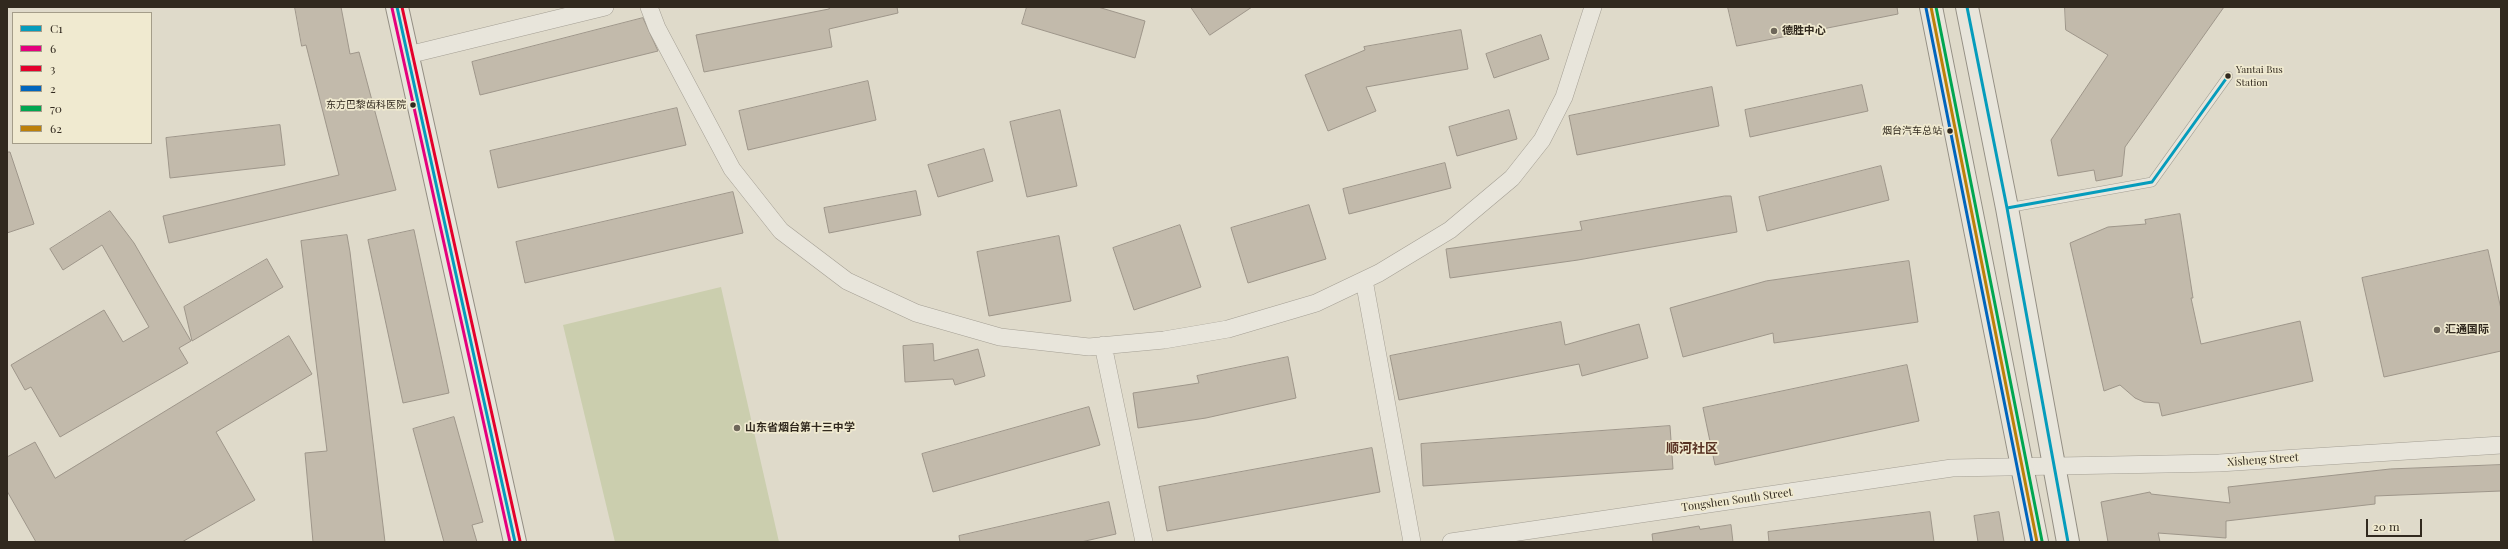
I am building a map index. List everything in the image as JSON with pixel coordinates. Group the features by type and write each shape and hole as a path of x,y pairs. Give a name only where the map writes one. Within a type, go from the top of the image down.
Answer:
{"main road":[{"path":"397,7 515,542"},
{"path":"1931,7 2024,467 2037,542"},
{"path":"1967,7 2007,208 2068,542"}],"street":[{"path":"408,55 605,7"},
{"path":"649,7 657,28 732,169 781,231 841,276 916,313 1000,337 1089,346 1164,340 1228,329 1316,304 1364,280 1450,230 1512,178 1542,140 1564,97 1593,7"},
{"path":"1364,280 1412,542"},
{"path":"1103,345 1144,542"},
{"name":"Xisheng Street","path":"2024,467 2219,463 2501,445"},
{"name":"Tongshen South Street","path":"1451,542 1952,468 2024,467"}],"lane":[{"path":"2007,208 2152,182 2228,76"}],"green space":[{"path":"721,287 779,542 615,542 563,325"}],"building":[{"path":"295,7 341,7 350,54 359,52 396,190 169,243 163,216 339,175 306,45 302,46"},
{"path":"829,7 897,7 898,13 829,29 832,47 704,72 696,35 829,9"},
{"path":"1027,7 1098,7 1145,21 1135,58 1022,24"},
{"path":"1191,7 1252,7 1210,35"},
{"name":"德胜中心","path":"1728,7 1897,7 1898,14 1737,46"},
{"path":"2065,7 2224,7 2125,147 2122,176 2096,181 2094,170 2058,176 2051,140 2108,55 2066,30"},
{"path":"643,18 658,51 480,95 472,62"},
{"path":"1461,30 1468,69 1366,87 1376,111 1328,131 1305,75 1365,50 1364,47"},
{"path":"1541,35 1549,59 1494,78 1486,54"},
{"path":"868,81 876,120 748,150 739,111"},
{"path":"1862,85 1868,111 1750,137 1745,110"},
{"path":"1712,87 1719,126 1577,155 1569,116"},
{"path":"677,108 686,145 498,188 490,151"},
{"path":"1060,110 1077,186 1027,197 1010,122"},
{"path":"1509,110 1517,139 1457,156 1449,127"},
{"path":"280,125 285,165 170,178 166,138"},
{"path":"984,149 993,181 938,197 928,165"},
{"path":"7,152 10,152 34,224 7,233"},
{"path":"1445,163 1451,188 1349,214 1343,189"},
{"path":"1881,166 1889,200 1767,231 1759,197"},
{"path":"916,191 921,215 829,233 824,208"},
{"path":"733,192 743,233 525,283 516,242"},
{"path":"1731,196 1737,232 1578,260 1450,278 1446,249 1582,230 1580,222"},
{"path":"1309,205 1326,259 1248,283 1231,228"},
{"path":"110,211 134,243 191,341 179,348 188,363 60,437 31,387 25,390 11,365 104,310 123,342 149,327 102,245 63,270 50,249"},
{"path":"2180,214 2193,298 2191,298 2201,344 2300,321 2313,381 2162,416 2159,403 2144,402 2135,398 2120,385 2104,391 2070,243 2108,227 2146,224 2145,220"},
{"path":"1180,225 1201,287 1134,310 1113,248"},
{"path":"414,230 449,393 403,403 368,240"},
{"path":"347,235 385,542 313,542 305,453 327,451 301,241"},
{"path":"1059,236 1071,301 989,316 977,252"},
{"name":"汇通国际","path":"2488,250 2501,309 2501,351 2384,377 2362,278"},
{"path":"267,259 283,287 192,341 184,307"},
{"path":"1909,261 1918,322 1774,343 1773,333 1683,357 1670,308 1766,281"},
{"path":"1561,322 1565,345 1639,324 1648,358 1582,376 1579,364 1399,400 1390,356"},
{"path":"289,336 312,374 216,432 255,500 182,542 36,542 7,491 7,457 35,442 55,478"},
{"path":"933,344 934,361 978,349 985,376 955,385 953,379 905,382 903,346"},
{"path":"1288,357 1296,398 1206,418 1138,428 1133,393 1199,383 1197,376"},
{"path":"1907,365 1919,421 1715,465 1703,408"},
{"path":"1089,407 1100,445 933,492 922,454"},
{"path":"454,417 483,522 472,525 477,542 444,542 413,429"},
{"path":"1670,426 1673,469 1423,486 1421,444"},
{"path":"1372,448 1380,492 1167,531 1159,487"},
{"path":"2501,465 2501,491 2375,496 2375,504 2226,521 2226,538 2158,533 2160,542 2108,542 2101,502 2150,492 2151,494 2230,503 2228,487 2390,469"},
{"path":"1109,502 1116,534 1081,542 960,542 959,536"},
{"path":"1930,512 1934,542 1769,542 1768,532"},
{"path":"1999,512 2004,542 1978,542 1974,516"},
{"path":"1731,525 1733,542 1653,542 1652,534 1699,526 1700,529"}],"transit line":[{"name":"C1","path":"397,7 515,542"},
{"name":"3","path":"402,7 520,541"},
{"name":"62","path":"1931,7 2037,542"},
{"name":"70","path":"1936,7 2042,541"},
{"name":"C1","path":"1967,7 2007,208 2068,542"},
{"name":"6","path":"392,8 510,542"},
{"name":"2","path":"1926,8 2032,542"},
{"name":"C1","path":"2007,208 2152,182 2228,76"}],"place":[{"name":"德胜中心","path":"1774,31"},
{"name":"Yantai Bus Station","path":"2228,76"},
{"name":"东方巴黎齿科医院","path":"413,105"},
{"name":"烟台汽车总站","path":"1950,131"},
{"name":"汇通国际","path":"2437,330"},
{"name":"山东省烟台第十三中学","path":"737,428"}],"district":[{"name":"顺河社区","path":"1692,449"}]}
